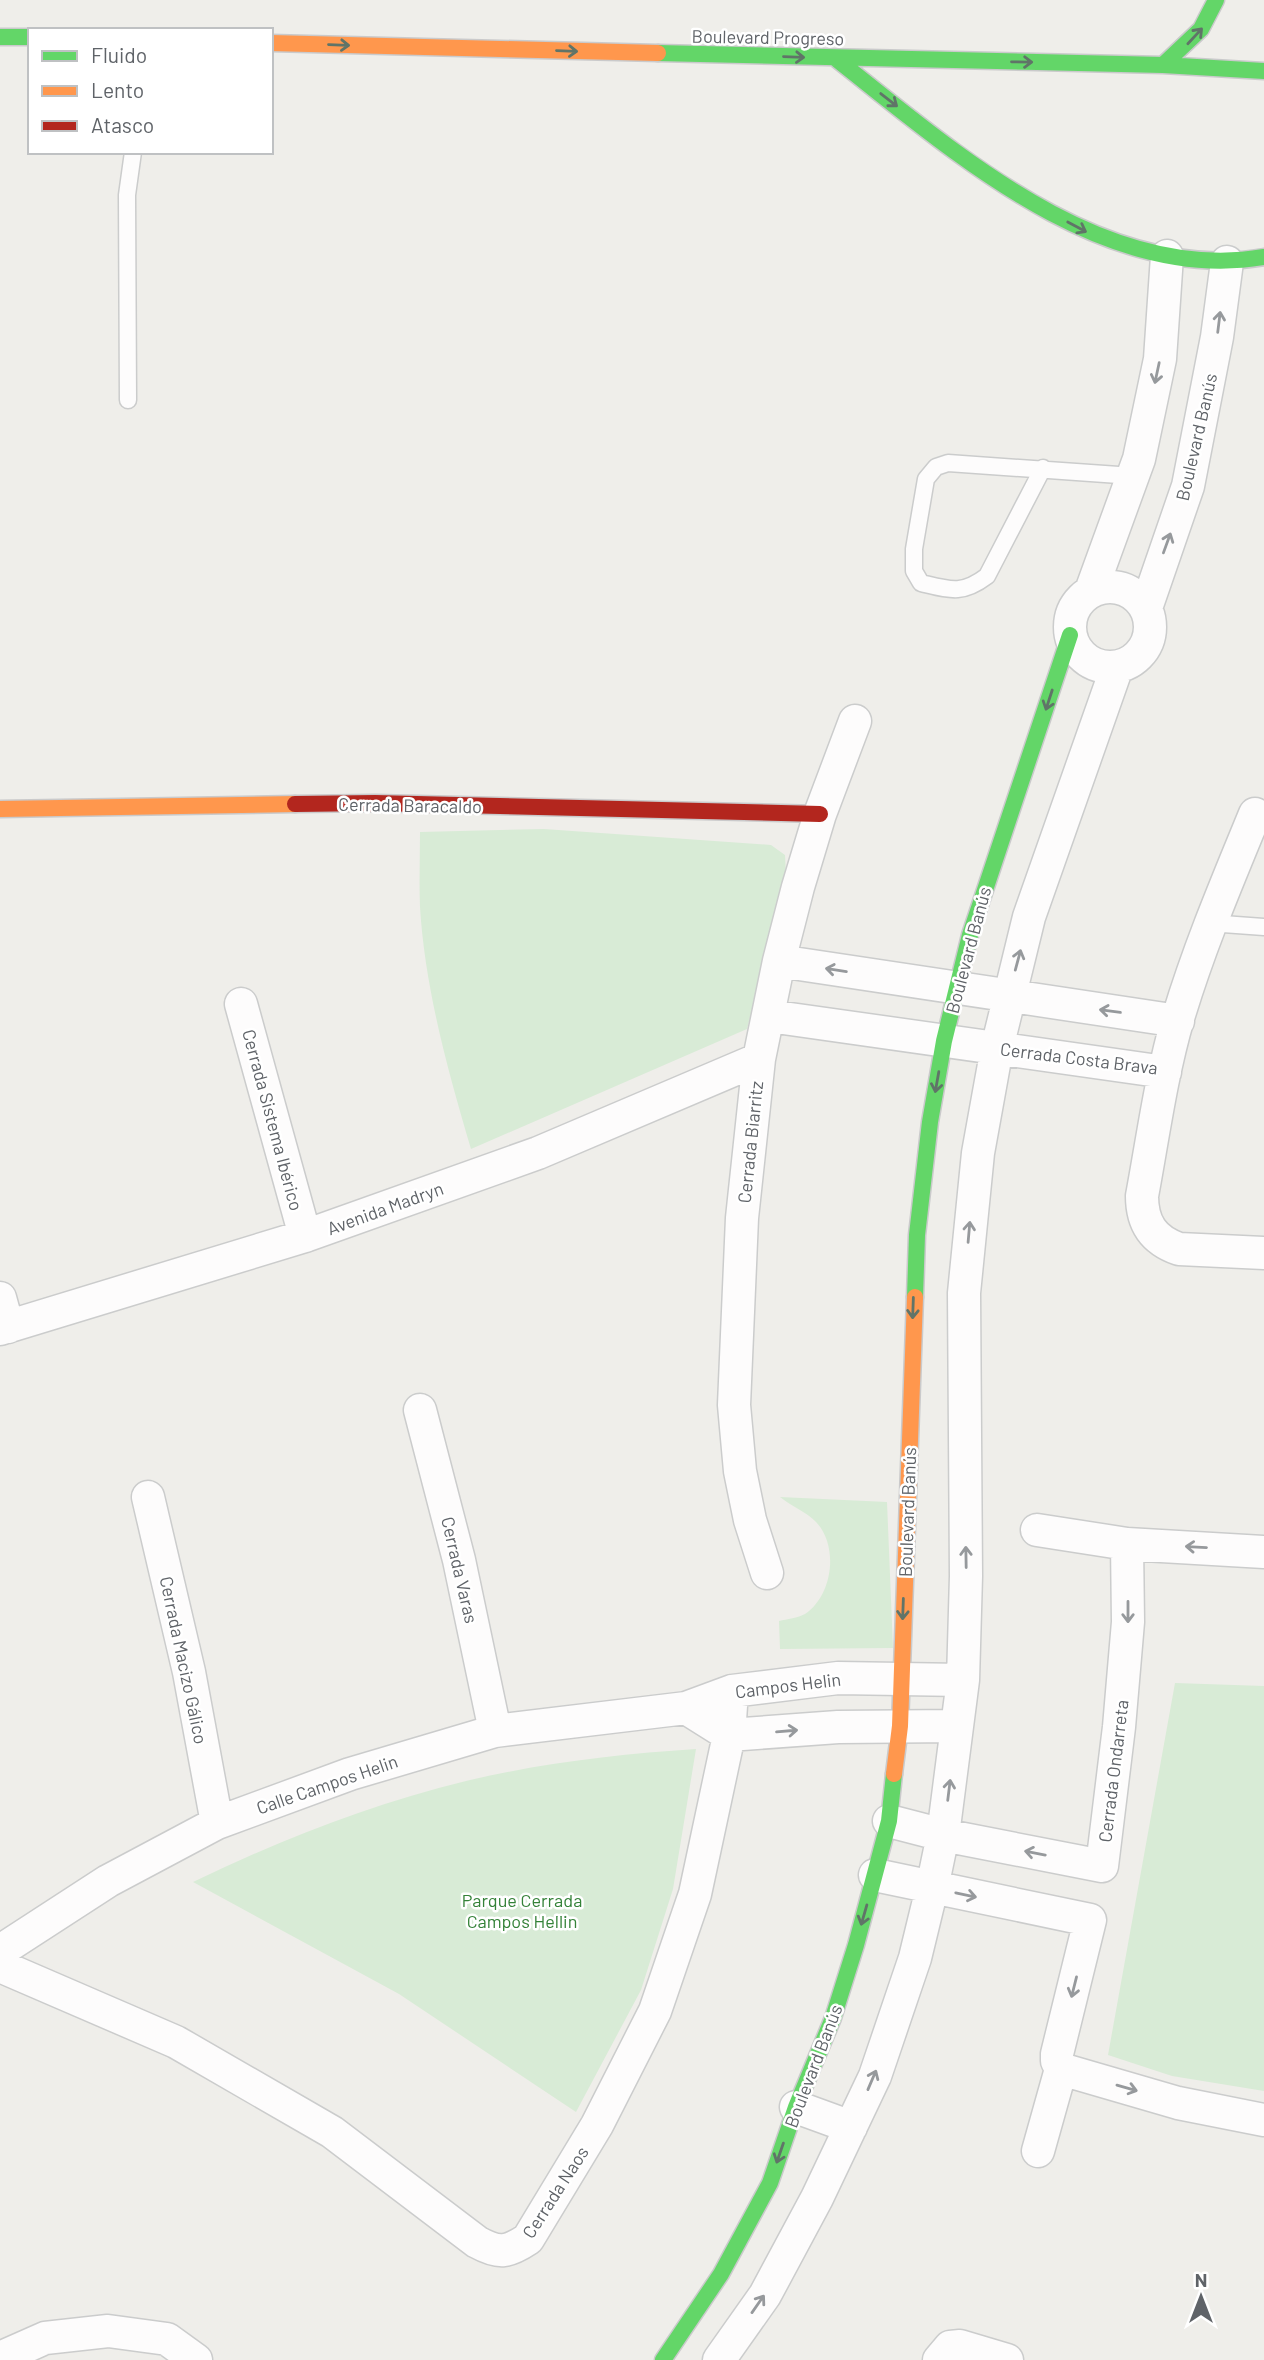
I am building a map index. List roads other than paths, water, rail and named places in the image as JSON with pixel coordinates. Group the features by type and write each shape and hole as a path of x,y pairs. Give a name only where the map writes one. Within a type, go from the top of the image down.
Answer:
{"street":[{"path":"1163,65 1192,41 1209,21 1216,0"},
{"path":"0,37 28,37"},
{"name":"Boulevard Progreso","path":"273,43 1163,65 1264,71"},
{"path":"835,58 1026,200 1091,234 1167,256 1227,262 1264,257"},
{"path":"1091,591 1133,476 1160,359 1167,256"},
{"name":"Boulevard Banús","path":"1146,608 1188,486 1211,375 1227,262"},
{"path":"1116,587 1128,591 1146,608 1150,632 1146,645 1139,655 1129,662 1117,667 1104,667 1082,657 1074,647 1069,622 1073,609 1081,598 1091,591 1116,587"},
{"name":"Boulevard Banús","path":"663,2360 721,2274 770,2183 796,2107 833,2018 889,1821 900,1726 917,1234 928,1133 956,988 992,864 1025,774 1070,635"},
{"path":"683,2330 725,2358 765,2295 817,2198 875,2076 915,1958 943,1836 963,1680 966,1576 964,1293 978,1153 1008,996 1029,916 1117,667"},
{"name":"Cerrada Biarritz","path":"767,1573 750,1520 740,1471 734,1405 742,1218 760,1059 779,961 820,814 855,721"},
{"name":"Cerrada Baracaldo","path":"0,809 375,803 820,814"},
{"name":"Cerrada Costa Brava","path":"944,1041 1165,1072 1209,923 1255,814"},
{"path":"779,961 1178,1021"},
{"name":"Cerrada Sistema Ibérico","path":"241,1004 305,1236"},
{"path":"769,1016 944,1041"},
{"name":"Avenida Madryn","path":"3,1318 305,1236 538,1153 760,1059"},
{"path":"1165,1072 1142,1196 1145,1220 1160,1240 1179,1249 1264,1253"},
{"name":"Cerrada Varas","path":"420,1410 459,1560 495,1731"},
{"name":"Cerrada Macizo Gálico","path":"148,1497 189,1672 217,1823"},
{"path":"1038,1530 1127,1544 1264,1552"},
{"name":"Cerrada Ondarreta","path":"889,1821 943,1836 1102,1866 1119,1727 1128,1622 1127,1544"},
{"name":"Campos Helin","path":"686,1708 733,1691 838,1678 963,1680"},
{"name":"Cerrada Naos","path":"0,1966 176,2042 332,2132 477,2242 492,2250 514,2249 528,2239 597,2125 655,2011 695,1894 729,1735 733,1691"},
{"path":"686,1708 729,1735 838,1727 957,1726"},
{"name":"Calle Campos Helin","path":"0,1951 108,1881 217,1823 350,1774 495,1731 686,1708"},
{"path":"875,1875 1090,1920 1058,2054 1061,2069 1038,2151"},
{"path":"1061,2069 1178,2102 1264,2120"},
{"path":"796,2107 850,2127"},
{"path":"0,2358 45,2338 108,2332 167,2339 196,2360"},
{"path":"939,2360 950,2347 960,2346 1007,2360"}],"lane":[{"path":"128,400 127,195 132,154"},
{"path":"1043,468 987,576 971,587 952,591 921,583 914,571 914,550 926,479 936,467 947,463 1043,468 1133,476"},
{"path":"1209,923 1264,927"}],"park label":[{"name":"Parque Cerrada Campos Hellin","path":"522,1910"}]}
